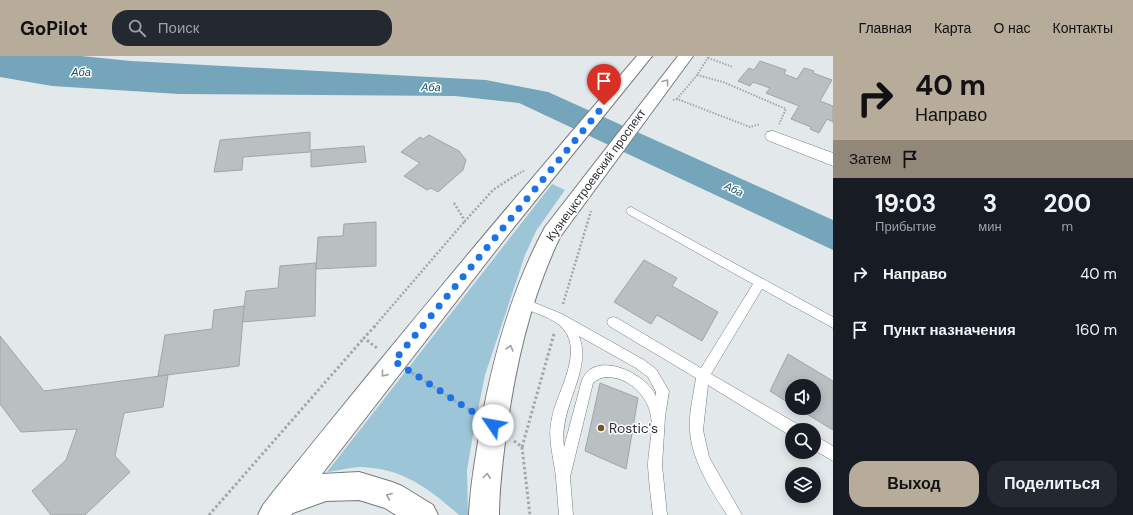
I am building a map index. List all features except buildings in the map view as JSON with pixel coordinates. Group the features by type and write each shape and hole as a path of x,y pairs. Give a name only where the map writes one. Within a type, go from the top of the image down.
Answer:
{"main road":[{"path":"278,509 394,361 645,56"},
{"name":"Кузнецкстроевский проспект","path":"484,515 484,502 493,425 504,370 523,303 543,248 552,233 594,176 686,56"},
{"path":"278,509 326,487 359,486 392,496 423,515"}],"street":[{"path":"773,136 833,160"}],"lane":[{"path":"631,211 833,323"},
{"path":"735,515 722,495 703,459 696,430 703,375 760,283"},
{"path":"523,303 558,318 640,364 652,373 663,391 658,417 655,465 660,515"},
{"path":"558,318 571,330 577,346 577,360 558,418 557,444 563,478 566,515"},
{"path":"613,322 785,425"},
{"path":"563,478 588,380 597,372 610,371 624,374 639,383 650,397 658,417"},
{"path":"821,446 833,454"}],"path":[{"path":"733,67 708,57 697,75 677,99 750,127 760,124"},
{"path":"697,75 723,82 786,109 773,136"},
{"path":"209,515 493,190 526,170"},
{"path":"454,203 465,221"},
{"path":"364,338 394,361 493,425 522,447 530,515"}],"shaded area":[{"path":"552,184 565,190 536,231 525,255 485,375 467,470 468,515 459,515 426,489 390,471 361,467 327,472"}],"water":[{"name":"Аба","path":"0,56 81,56 131,61 486,80 548,92 833,220 833,250 519,103 455,96 179,94 52,86 0,77"}],"place":[{"name":"Rostic's","path":"601,428"}],"route":[{"path":"493,425 394,361 604,105"}]}
